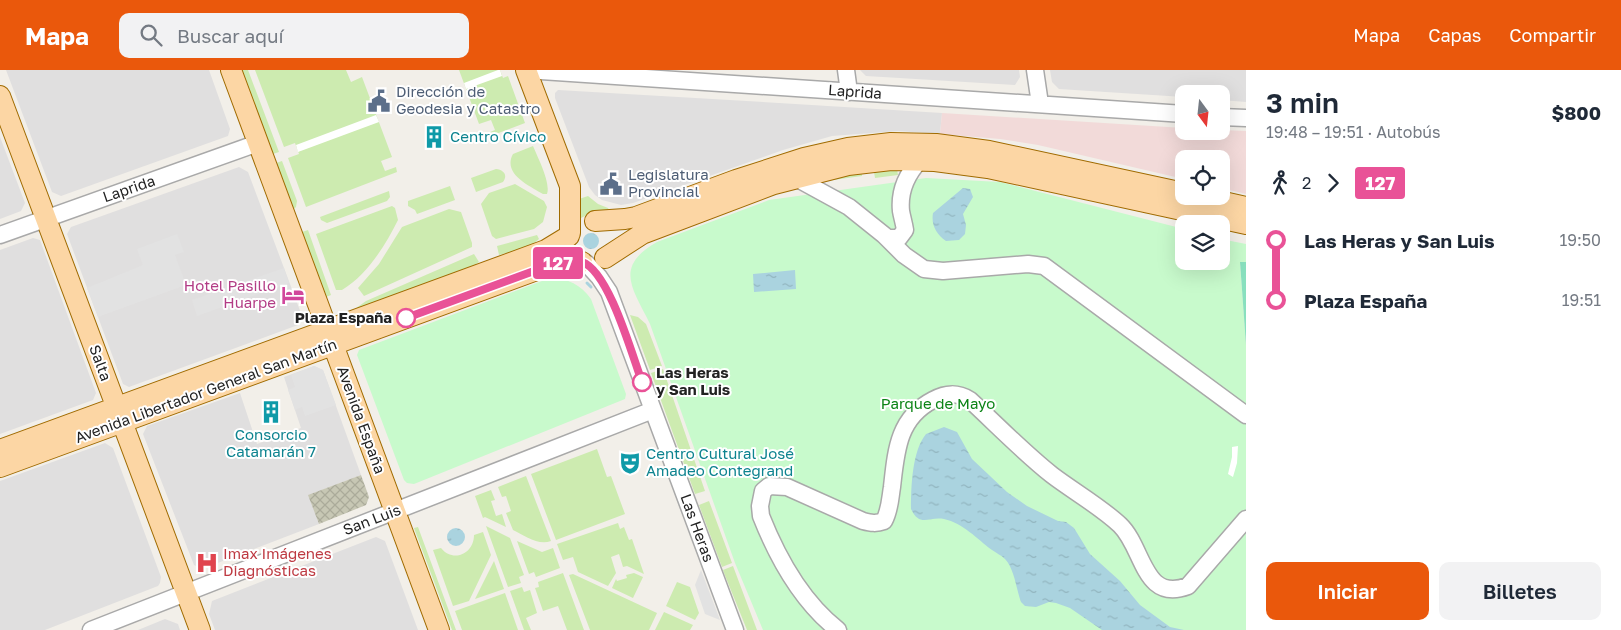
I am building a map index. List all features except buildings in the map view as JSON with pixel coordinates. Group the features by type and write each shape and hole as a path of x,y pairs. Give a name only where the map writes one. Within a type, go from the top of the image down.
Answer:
{"main road":[{"name":"Avenida España","path":"230,70 439,630"},
{"path":"526,70 570,186 569,248 572,255 584,263 599,262 642,234 735,198 796,178 848,165 891,160 920,160 988,168 1246,224"},
{"name":"Salta","path":"0,96 200,630"},
{"path":"569,234 581,223 625,220 636,217 736,180 804,158 848,148 891,143 936,144 989,151 1175,191"},
{"path":"1230,203 1246,207"},
{"path":"595,222 608,230 611,237 611,244 605,258"},
{"name":"Avenida Libertador General San Martín","path":"0,467 119,415 330,337 549,249 569,234"},
{"name":"Avenida Libertador General San Martín","path":"330,337 553,264 584,263"},
{"name":"Avenida Libertador General San Martín","path":"0,450 119,415"}],"street":[{"name":"Laprida","path":"526,70 1175,113"},
{"path":"846,70 849,92"},
{"path":"1034,70 1040,104"},
{"path":"1230,117 1246,118"},
{"name":"Laprida","path":"0,235 258,143"},
{"path":"888,238 899,238 905,230 901,210 902,192 907,178 920,160"},
{"path":"796,178 849,207 888,238 916,264 933,271 1028,264 1044,266 1246,415"},
{"name":"Las Heras","path":"584,263 599,277 609,292 734,630"},
{"path":"838,630 815,608 793,581 761,516 760,506 763,491 769,486 788,487 863,520 872,523 884,521 890,505 894,467 903,428 910,417 942,396 957,394 970,400 1050,474 1121,526 1134,544 1149,576 1166,590 1178,590 1188,586 1196,579 1246,520"},
{"name":"San Luis","path":"91,630 653,410"}],"shaded area":[{"path":"6,70 209,70 230,129 228,136 61,196 52,192"},
{"path":"860,70 1019,70 1020,77 1015,85 866,76"},
{"path":"1050,70 1246,70 1246,102 1230,101 1230,85 1175,85 1175,96 1059,89 1052,82"},
{"path":"558,90 942,113 940,134 898,131 832,136 783,150 633,203 621,205 602,200 589,187 555,98 555,93"},
{"path":"942,113 1175,127 1175,140 1230,140 1230,130 1246,131 1246,194 1230,190 1230,150 1175,150 1175,177 1038,145 1000,139 940,134"},
{"path":"0,137 25,203 21,211 0,219"},
{"path":"239,167 248,172 302,316 298,325 129,387 123,384 67,234 71,227"},
{"path":"177,234 184,252 175,255 186,285 98,317 87,288 143,265 137,249"},
{"path":"33,238 40,240 96,393 93,400 0,434 0,250"},
{"path":"284,268 289,283 197,316 192,300"},
{"path":"314,366 323,370 361,475 309,495 319,524 202,569 194,565 143,434 147,426 240,393 257,444 301,428 284,377"},
{"path":"314,366 323,370 336,405 305,416 302,407 295,410 288,390 295,387 291,375"},
{"path":"105,443 113,448 161,577 160,583 158,586 45,630 0,630 0,481"},
{"path":"361,475 369,497 366,505 319,524 308,495"},
{"path":"376,537 385,541 418,630 215,630 209,614 212,601"},
{"path":"701,570 720,620 705,614 695,585"},
{"path":"165,619 178,624 180,630 138,630"}],"green space":[{"path":"242,70 248,70 279,152 273,154"},
{"path":"255,70 346,70 351,82 362,77 392,157 381,161 385,171 396,167 397,172 306,207 288,158 299,154 295,143 284,147"},
{"path":"459,70 500,70 503,78 508,76 525,123 485,138 483,135 495,130 491,120 479,124"},
{"path":"533,146 546,177 547,194 543,194 519,179 511,168 513,154"},
{"path":"282,161 297,201 294,209 276,163"},
{"path":"496,169 504,173 503,182 476,192 471,178"},
{"path":"897,169 898,175 875,178 874,172 862,174 862,176 826,181 829,177"},
{"name":"Parque de Mayo","path":"926,178 1000,182 1175,227 1175,270 1230,270 1230,241 1246,244 1246,262 1240,263 1246,345 1246,630 763,630 735,563 650,324 633,289 631,270 635,260 643,251 657,242 769,200"},
{"path":"515,184 544,201 547,207 543,222 534,229 496,239 492,236 481,204 489,193"},
{"path":"450,186 455,200 417,214 415,210 408,206 408,201"},
{"path":"389,191 390,197 387,201 327,223 321,220 320,217"},
{"path":"588,196 609,210 587,215 579,219 576,200"},
{"path":"392,206 395,208 398,220 381,250 351,284 342,290 336,290 316,234"},
{"path":"449,209 461,212 472,247 364,296 358,288 379,264 402,227"},
{"path":"308,230 331,295 326,297 302,232"},
{"path":"537,235 539,239 533,244 511,255 506,253 499,255 497,246"},
{"path":"474,254 479,262 476,264 476,267 352,311 366,301"},
{"path":"1240,262 1246,262 1246,345"},
{"name":"Plaza España","path":"550,278 563,279 574,283 591,299 626,394 625,399 414,484 407,483 404,480 357,355 359,350"},
{"path":"630,315 638,317 646,324 662,366 650,370"},
{"path":"663,369 705,491 695,494 651,373"},
{"path":"597,449 607,477 611,476 625,514 556,540 531,474"},
{"path":"526,476 551,541 536,541 513,530 506,513 511,511 506,496 502,497 498,487"},
{"path":"491,490 495,500 491,501 496,516 502,514 506,527 485,517 483,518 475,496"},
{"path":"709,501 732,563 722,567 699,505"},
{"path":"618,523 620,529 624,527 629,540 632,539 644,574 627,566 623,567 619,554 611,557 616,573 608,586 578,572 573,557 563,560 557,544"},
{"path":"486,526 510,538 524,575 519,577 521,583 508,587"},
{"path":"418,527 456,630 452,630 414,528"},
{"path":"483,532 491,555 469,601 453,606 433,550 441,548 451,555 462,554 471,547 474,535"},
{"path":"517,541 542,552 553,548 560,568 536,577 534,572 529,574"},
{"path":"494,561 504,589 475,599"},
{"path":"733,566 757,630 747,630 724,573 723,570"},
{"path":"563,573 584,630 567,630 558,606 543,611 535,588 539,587 538,582"},
{"path":"634,573 643,577 633,598 612,588 616,579 617,581 627,578 626,575"},
{"path":"573,574 657,613 649,630 590,630 569,575"},
{"path":"677,582 690,587 699,613 695,620 666,606"},
{"path":"522,587 524,592 530,590 537,613 526,618 531,630 524,630 510,591"},
{"path":"505,593 518,630 462,630 455,611"},
{"path":"664,612 693,625 690,630 655,630"}],"water":[{"path":"963,188 970,189 973,197 963,214 966,225 965,234 959,240 946,241 935,229 933,213"},
{"path":"591,233 599,241 591,249 583,241"},
{"path":"795,270 796,289 754,292 753,274"},
{"path":"944,427 957,432 972,459 1007,492 1027,506 1058,521 1066,522 1074,528 1090,554 1120,581 1140,605 1170,627 1184,630 1102,630 1070,608 1056,603 1049,602 1036,607 1025,606 1021,602 1011,569 1003,558 970,532 951,521 939,518 921,520 914,515 911,509 912,480 915,459 921,441 926,434"},
{"path":"456,528 464,533 465,537 460,545 456,546 448,541 447,537 452,529"}],"pier":[{"path":"500,70 502,76 466,89 464,83"},
{"path":"376,115 379,122 298,152 296,145"},
{"path":"1238,446 1237,463 1233,477 1228,474 1232,447"}],"waterway":[{"path":"587,283 591,287"}],"bus line":[{"name":"127","path":"406,318 553,264 562,262 586,263 604,283 609,292 642,382"}],"place":[{"name":"Dirección de Geodesia y Catastro","path":"379,101"},
{"name":"Centro Cívico","path":"434,137"},
{"name":"Legislatura Provincial","path":"611,184"},
{"name":"Hotel Pasillo Huarpe","path":"293,295"},
{"name":"Plaza España","path":"406,318"},
{"name":"Las Heras y San Luis","path":"642,382"},
{"name":"Consorcio Catamarán 7","path":"271,412"},
{"name":"Centro Cultural José Amadeo Contegrand","path":"630,463"},
{"name":"Imax Imágenes Diagnósticas","path":"207,563"}]}
